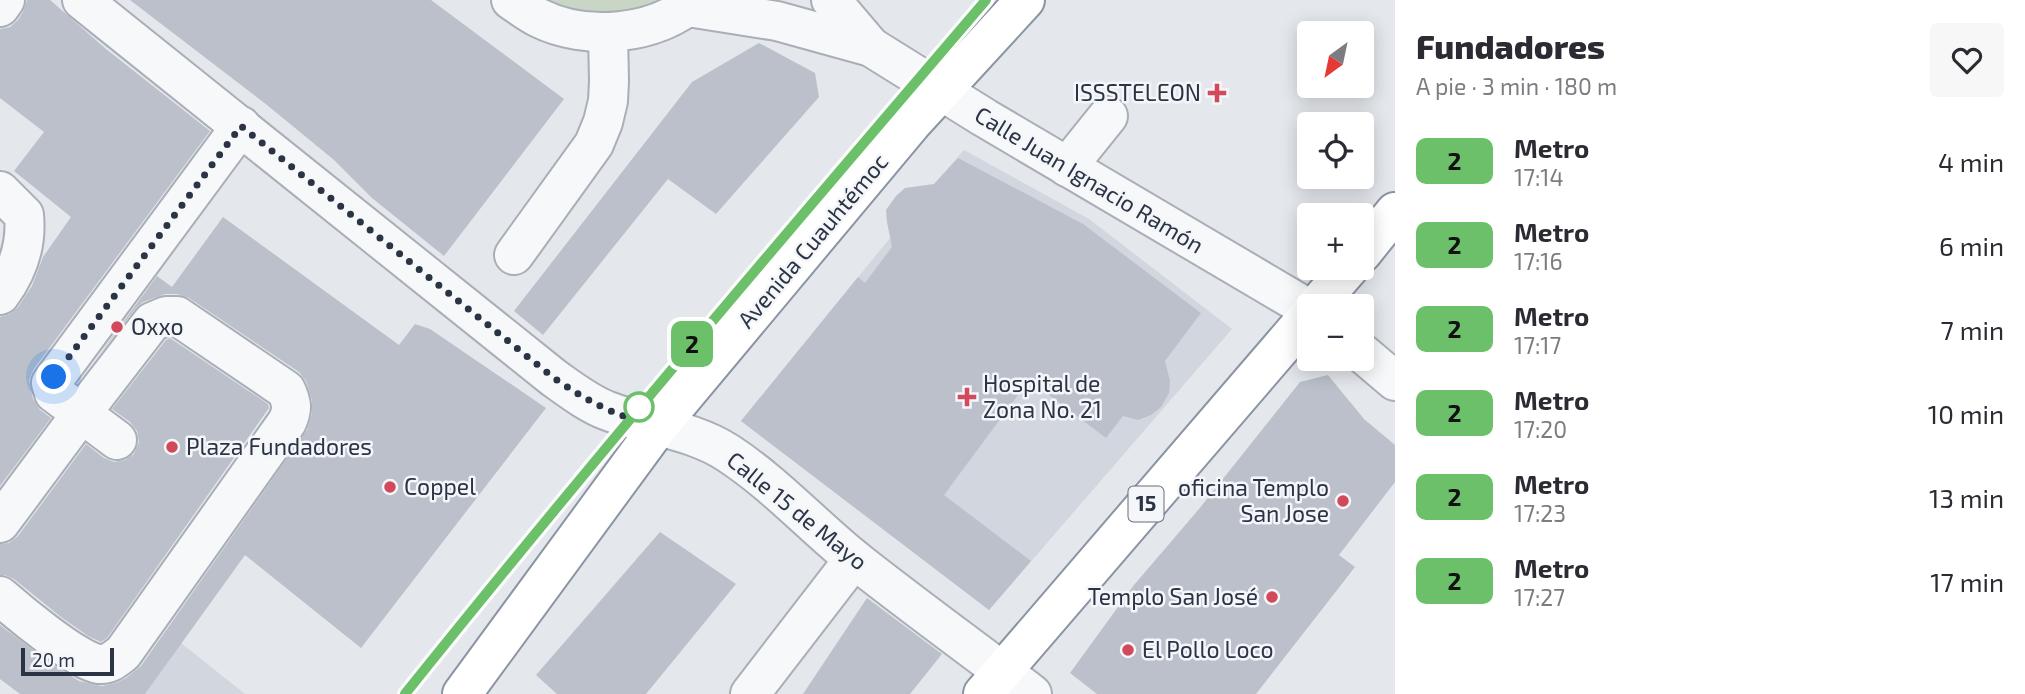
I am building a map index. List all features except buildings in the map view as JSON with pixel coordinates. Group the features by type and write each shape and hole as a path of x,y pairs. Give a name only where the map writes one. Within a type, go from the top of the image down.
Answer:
{"highway":[{"name":"Avenida Cuauhtémoc","path":"477,689 658,427 940,91 1025,0"},
{"path":"1374,238 1395,212"},
{"path":"1326,294 1339,280"},
{"name":"15","path":"993,683 1297,326"}],"street":[{"path":"0,7 5,0"},
{"name":"Calle 15 de Mayo","path":"82,0 554,378 606,410 703,440 728,453 748,467 993,683 1032,694"},
{"path":"511,0 539,18 573,30 608,33 650,26 692,3"},
{"name":"Calle Juan Ignacio Ramón","path":"835,1 871,47"},
{"name":"Calle Juan Ignacio Ramón","path":"692,3 777,21 871,47 1297,305"},
{"path":"514,255 594,144 608,101 608,33"},
{"path":"1067,167 1108,116"},
{"path":"117,440 54,393 51,383 241,126"},
{"path":"0,191 24,215 26,230 22,253 11,280 0,295"},
{"path":"0,523 152,322 166,316 177,316 286,390 292,402 287,422 123,653 111,663 99,664 87,660 64,646 0,596"},
{"path":"1374,363 1395,381"},
{"path":"750,694 854,559"}],"shaded area":[{"name":"Hospital de Zona No. 21","path":"964,150 1089,219 1232,329 989,610 741,421"},
{"path":"181,643 245,694 145,694"}],"green space":[{"path":"532,0 686,0 622,25"}],"metro line":[{"name":"2","path":"405,694 652,392 986,0"}],"place":[{"name":"ISSSTELEON","path":"1217,93"},
{"name":"Oxxo","path":"117,327"},
{"name":"Hospital de Zona No. 21","path":"967,397"},
{"name":"Plaza Fundadores","path":"172,447"},
{"name":"Coppel","path":"390,487"},
{"name":"oficina Templo San Jose","path":"1343,501"},
{"name":"Templo San José","path":"1272,597"},
{"name":"El Pollo Loco","path":"1128,650"}],"route":[{"path":"54,377 241,126 554,378 606,410 632,419 639,407"}]}
